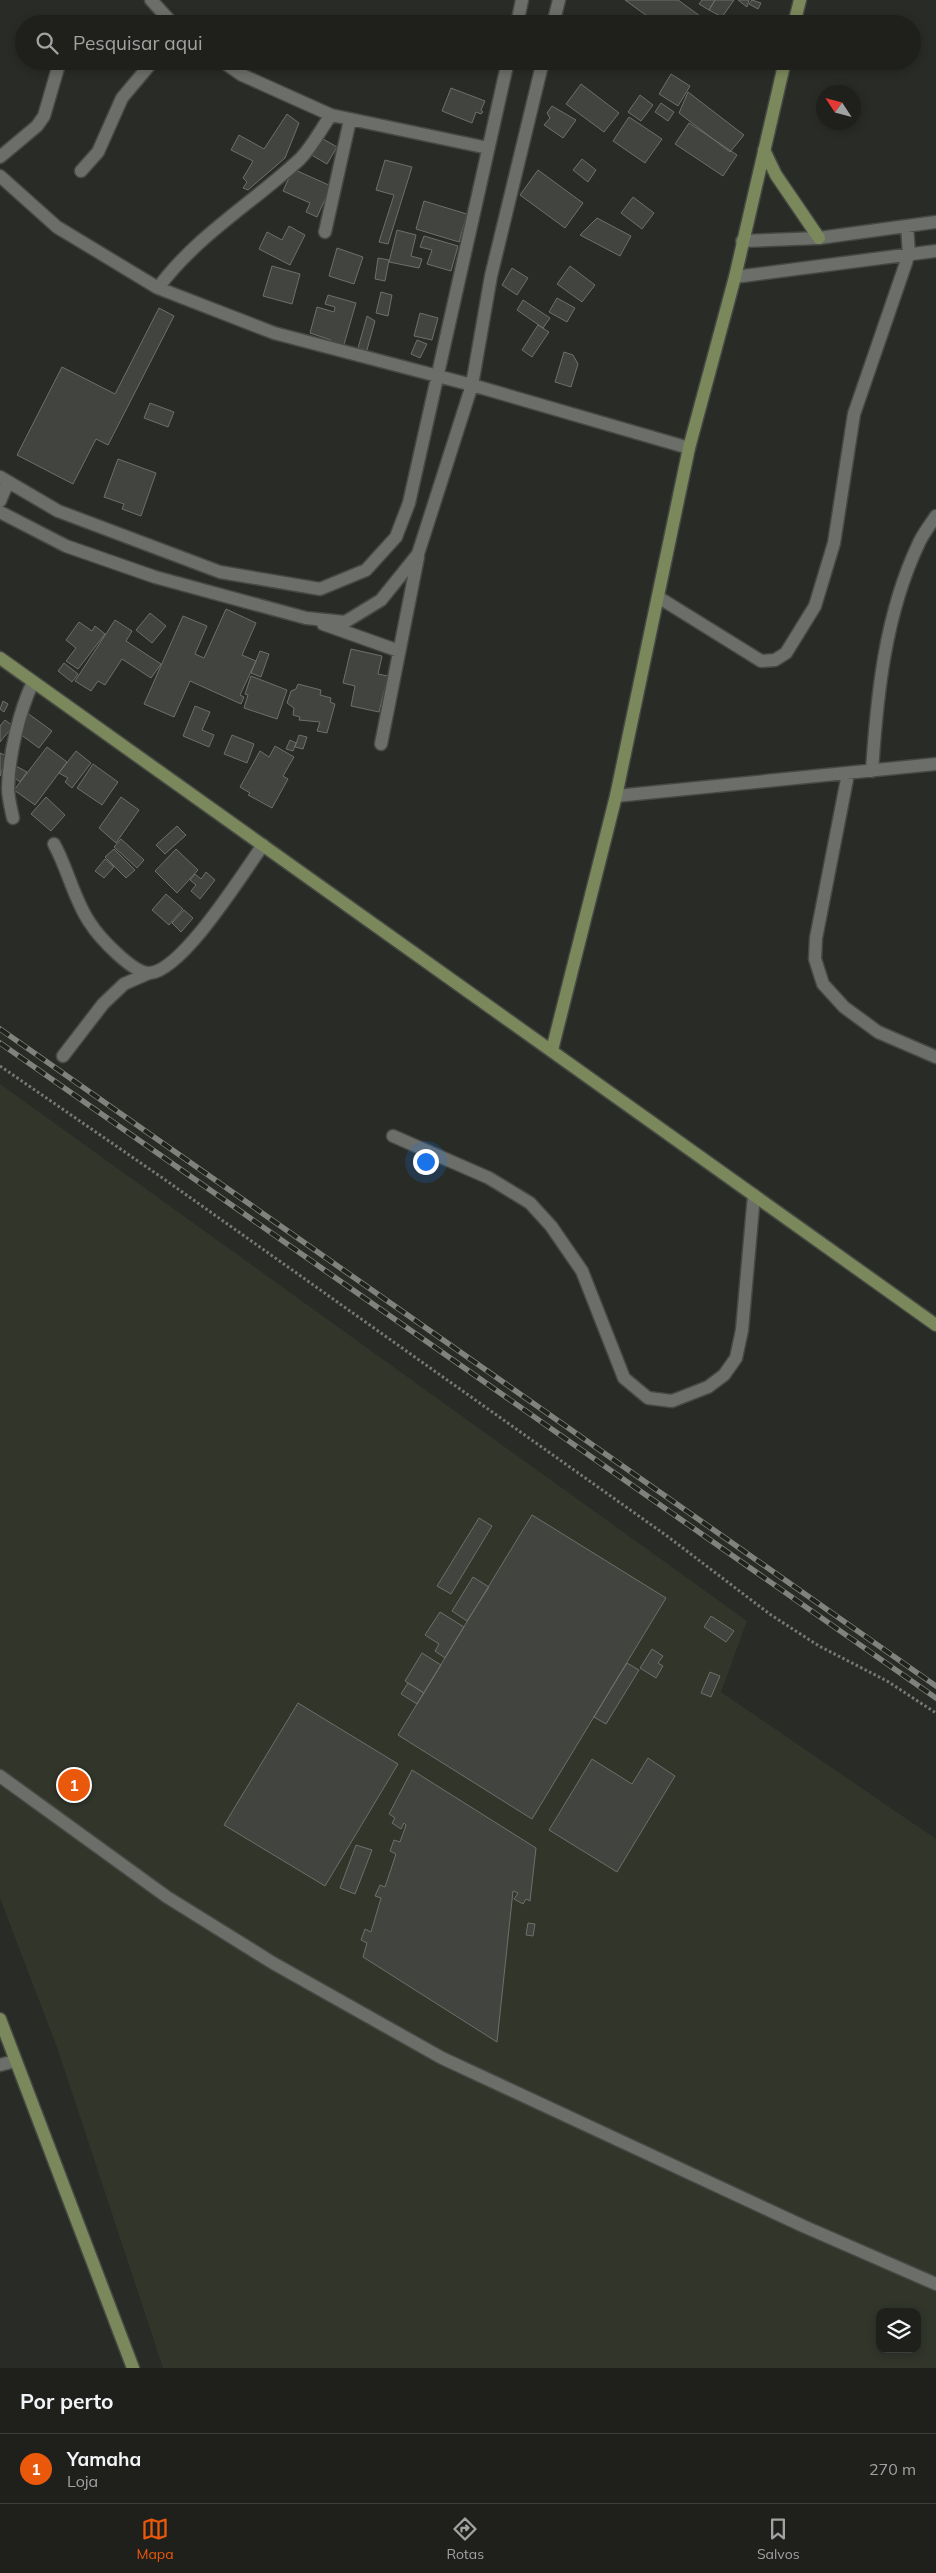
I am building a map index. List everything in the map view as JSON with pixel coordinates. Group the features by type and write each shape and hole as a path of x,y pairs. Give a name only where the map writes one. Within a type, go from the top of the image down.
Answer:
{"street":[{"path":"151,0 165,15"},
{"path":"519,15 522,0"},
{"path":"555,15 559,0"},
{"path":"796,15 800,0"},
{"path":"0,157 37,126 44,116 57,70"},
{"path":"81,171 98,152 122,98 145,70"},
{"path":"235,70 242,75 331,115 488,148"},
{"path":"0,501 4,480 58,511 220,572 320,589 366,570 396,537 409,503 506,70"},
{"path":"381,744 418,554 472,385 491,276 541,70"},
{"path":"552,1050 616,796 689,448 735,277 783,70"},
{"path":"158,288 167,276 211,234 301,158 331,115"},
{"path":"325,232 350,120"},
{"path":"764,150 776,175 819,238"},
{"path":"0,176 57,227 158,288 274,333 472,385 689,448"},
{"path":"742,242 819,238 936,222"},
{"path":"658,597 761,660 775,660 786,653 815,606 825,575 834,543 854,414 909,254 907,226"},
{"path":"735,277 936,252"},
{"path":"0,512 66,546 155,577 306,618 399,651"},
{"path":"872,771 876,710 897,601 918,544 936,516"},
{"path":"306,618 345,622 381,600 418,554"},
{"path":"214,594 220,572"},
{"path":"0,658 936,1325"},
{"path":"13,818 8,788 22,705 33,682"},
{"path":"616,796 936,764"},
{"path":"848,774 816,938 815,959 823,984 844,1007 878,1032 936,1057"},
{"path":"54,844 89,923 122,958 135,968 149,973"},
{"path":"63,1056 103,1004 124,984 149,973 167,968 192,942 263,844"},
{"path":"393,1136 489,1178 530,1204 551,1226 582,1272 624,1378 648,1398 672,1401 708,1387 724,1375 736,1358 742,1330 754,1195"},
{"path":"0,1776 166,1897 273,1963 442,2058 803,2226 936,2284"},
{"path":"0,2019 133,2368"},
{"path":"0,2065 15,2062"}],"path":[{"path":"0,1066 164,1179 659,1530 771,1615 819,1646 887,1681 936,1713"}],"shaded area":[{"path":"0,1084 747,1621 721,1692 936,1839 936,2368 163,2368 58,2050 0,1898"}],"building":[{"path":"625,0 678,0 699,15 646,15"},
{"path":"702,0 715,0 709,10 699,4"},
{"path":"715,0 734,0 723,15 718,15 709,10"},
{"path":"738,0 749,0 747,7"},
{"path":"752,0 761,3 758,9 749,4"},
{"path":"671,74 690,86 678,106 659,94"},
{"path":"581,84 619,113 604,132 566,104"},
{"path":"451,88 485,101 481,110 483,112 481,114 476,112 472,123 442,111"},
{"path":"688,92 744,135 730,152 679,113"},
{"path":"640,95 653,105 641,121 628,112"},
{"path":"661,103 674,112 668,121 655,112"},
{"path":"552,106 576,120 563,138 544,125 550,118 547,113"},
{"path":"287,114 299,123 285,158 248,190 243,188 247,182 243,178 253,161 231,150 239,135 264,149"},
{"path":"629,117 662,139 645,163 613,141"},
{"path":"689,123 737,155 723,176 675,144"},
{"path":"318,136 337,147 327,164 308,153"},
{"path":"582,159 596,170 588,182 573,170"},
{"path":"385,160 412,167 388,244 379,242 394,195 376,190"},
{"path":"293,169 331,186 317,217 306,212 310,203 283,191"},
{"path":"538,170 583,203 565,228 520,195"},
{"path":"633,197 654,213 642,229 621,213"},
{"path":"424,201 467,214 459,242 416,229"},
{"path":"597,218 631,236 620,256 580,235"},
{"path":"289,226 305,235 290,265 259,249 267,232 282,240"},
{"path":"397,230 416,235 411,256 422,259 419,268 389,262"},
{"path":"424,236 458,246 451,271 427,264 432,250 420,247"},
{"path":"337,248 363,257 354,284 329,276"},
{"path":"378,258 389,260 385,281 375,279"},
{"path":"272,266 300,274 292,304 263,296"},
{"path":"570,266 595,285 582,302 557,284"},
{"path":"512,268 528,278 517,295 502,285"},
{"path":"381,292 392,295 388,316 376,313"},
{"path":"328,295 356,303 343,348 330,344 331,340 310,333 317,307 334,312 335,307 325,304"},
{"path":"557,298 575,308 567,322 549,312"},
{"path":"523,300 550,318 543,328 517,310"},
{"path":"159,308 174,316 108,445 96,439 73,484 17,455 62,367 115,394"},
{"path":"420,313 438,318 432,340 414,336"},
{"path":"367,316 375,321 367,350 358,348"},
{"path":"538,325 549,332 532,357 522,350"},
{"path":"417,340 427,344 420,358 411,354"},
{"path":"564,352 573,355 578,364 571,387 555,382"},
{"path":"150,403 174,412 168,427 144,418"},
{"path":"118,459 156,473 141,516 122,509 124,504 104,497"},
{"path":"226,609 256,623 242,655 256,661 240,695 244,697 241,704 190,681 174,717 144,704 183,616 207,626 195,654 204,658"},
{"path":"150,613 166,626 152,643 136,630"},
{"path":"115,620 132,631 126,641 161,664 151,678 122,659 105,685 98,681 91,691 75,681"},
{"path":"79,622 92,631 95,626 105,634 78,669 66,661 76,648 66,640"},
{"path":"351,649 382,656 378,674 388,676 379,712 351,706 355,686 343,683"},
{"path":"260,651 269,654 261,677 251,673"},
{"path":"64,663 78,674 72,682 58,671"},
{"path":"251,676 287,690 277,719 244,708 248,695 245,694"},
{"path":"298,684 321,690 320,695 331,698 330,702 335,704 327,733 317,731 320,722 299,720 300,717 293,715 294,708 287,703 291,691 296,689"},
{"path":"3,701 8,704 4,712 0,709"},
{"path":"195,706 210,712 202,730 214,735 209,747 183,736"},
{"path":"26,712 52,731 39,748 20,734"},
{"path":"5,720 13,726 0,742 0,726"},
{"path":"232,735 254,744 247,763 224,754"},
{"path":"299,735 307,737 303,749 295,747"},
{"path":"290,740 296,743 293,751 286,749"},
{"path":"275,746 294,757 283,776 288,779 272,808 248,795 250,793 240,787 260,751 269,757"},
{"path":"47,747 67,762 35,805 14,790"},
{"path":"76,751 91,763 72,788 65,782 68,778 59,773"},
{"path":"0,753 7,756 0,776"},
{"path":"93,764 118,782 102,805 77,788"},
{"path":"14,765 27,772 20,782 12,776"},
{"path":"46,797 65,815 51,831 31,814"},
{"path":"121,797 139,810 116,843 99,828"},
{"path":"177,826 186,835 165,854 156,845"},
{"path":"121,839 144,860 137,868 114,847"},
{"path":"114,849 135,870 126,878 105,857"},
{"path":"176,849 198,870 177,893 155,871"},
{"path":"105,859 114,867 104,878 95,871"},
{"path":"206,872 215,880 200,899 191,891 196,885 190,880 195,874 201,879"},
{"path":"166,894 183,909 169,925 152,910"},
{"path":"184,910 193,918 181,932 172,923"},
{"path":"532,1515 666,1598 532,1819 398,1735"},
{"path":"479,1518 492,1526 451,1594 437,1586"},
{"path":"473,1577 489,1587 467,1621 452,1611"},
{"path":"440,1612 464,1627 445,1658 435,1651 439,1644 425,1635"},
{"path":"711,1616 734,1631 726,1642 704,1627"},
{"path":"652,1649 663,1656 658,1663 663,1666 656,1678 640,1668"},
{"path":"422,1653 441,1665 424,1693 405,1681"},
{"path":"627,1663 639,1670 606,1724 594,1717"},
{"path":"710,1672 720,1676 711,1697 701,1693"},
{"path":"408,1683 424,1693 417,1704 401,1694"},
{"path":"298,1703 398,1764 325,1886 224,1825"},
{"path":"648,1758 675,1776 617,1872 549,1830 592,1759 632,1784"},
{"path":"412,1770 536,1848 530,1901 526,1899 523,1904 514,1899 518,1893 513,1891 497,2042 363,1957 367,1943 361,1940 365,1929 371,1932 381,1898 375,1896 380,1885 385,1887 396,1854 390,1851 394,1840 400,1842 406,1825 404,1823 401,1829 392,1823 395,1818 389,1814"},
{"path":"356,1845 372,1850 355,1894 340,1888"},
{"path":"528,1923 535,1924 533,1936 526,1935"}],"railway":[{"path":"0,1029 936,1686"},
{"path":"0,1043 936,1698"}],"place":[{"name":"Yamaha","path":"74,1785"}]}
